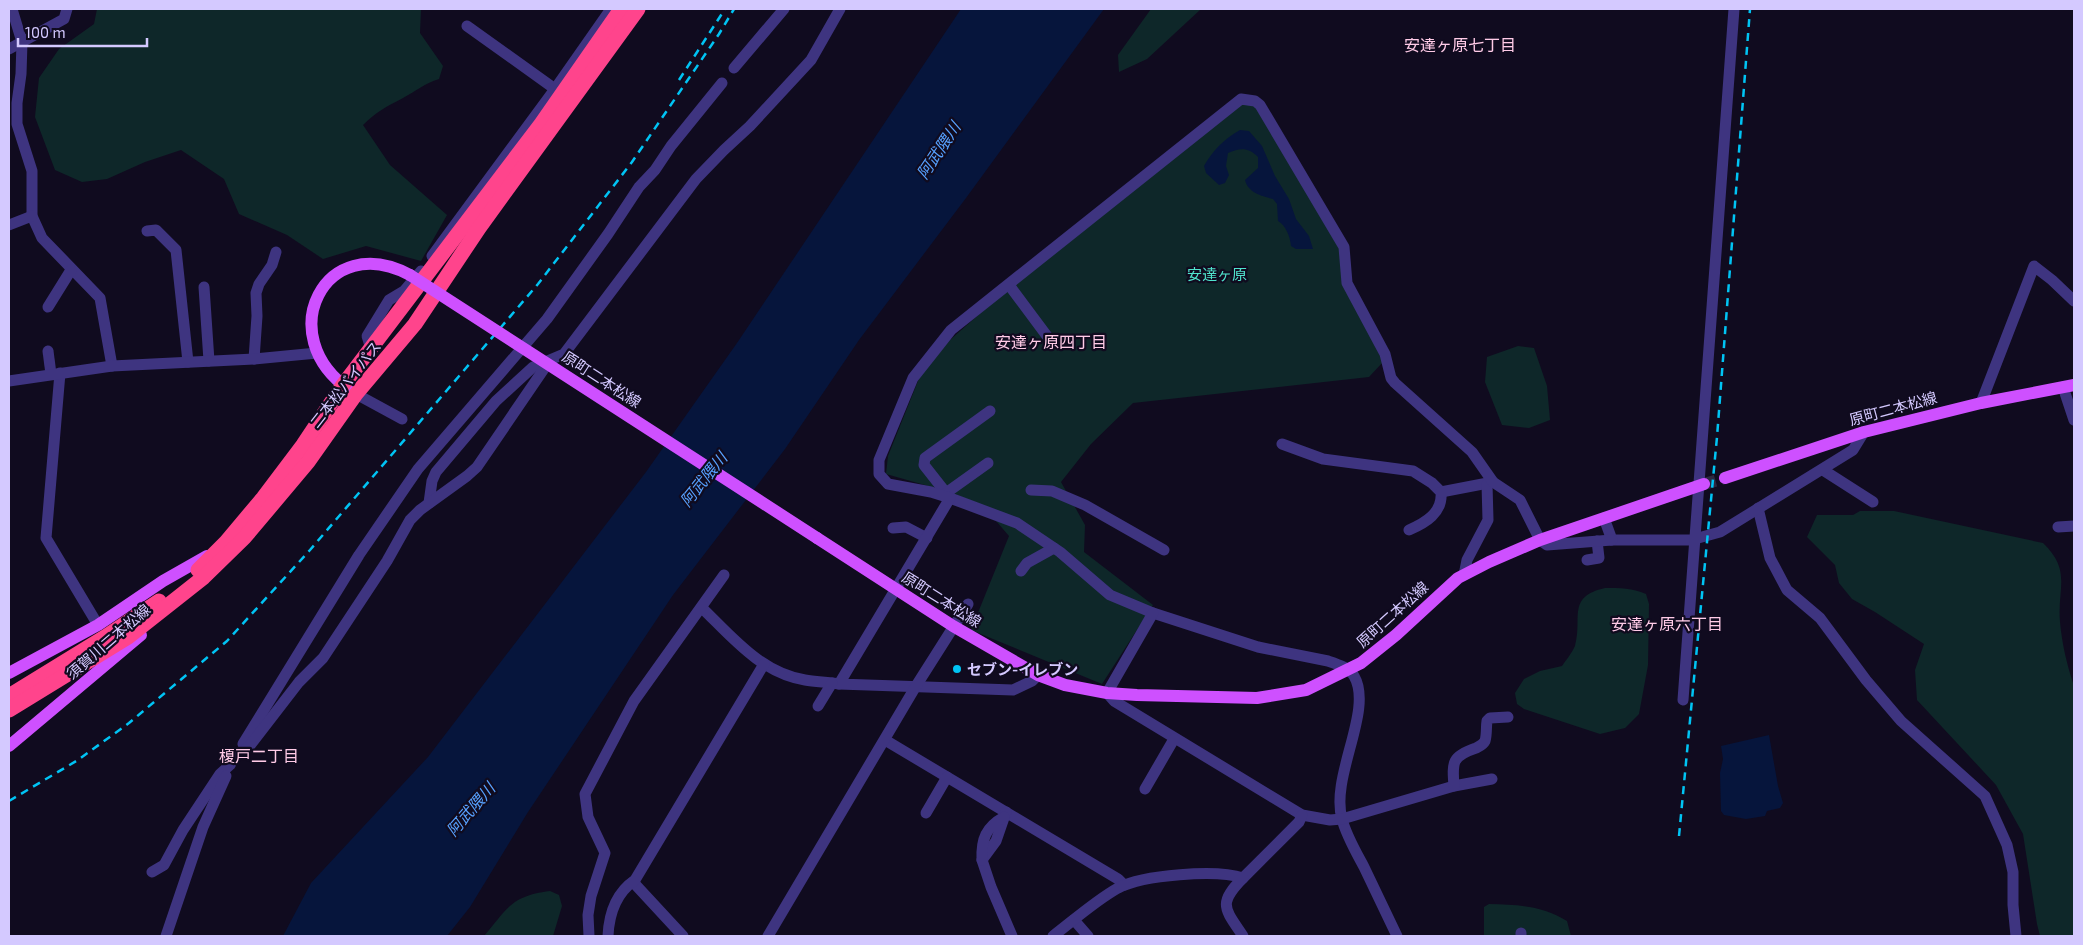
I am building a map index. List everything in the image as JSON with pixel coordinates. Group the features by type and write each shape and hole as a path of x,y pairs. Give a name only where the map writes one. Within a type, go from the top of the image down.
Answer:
{"highway":[{"name":"二本松バイパス","path":"9,696 146,610 204,565 226,542 303,446 344,385 541,124 621,9"},
{"name":"二本松バイパス","path":"9,710 128,637 172,604 226,558 308,462 356,394 415,324 479,228 638,9"}],"main road":[{"name":"原町二本松線","path":"356,394 330,372 317,353 311,329 313,309 322,287 334,275 345,269 369,264 388,266 410,275 953,626 1038,675 1065,685 1107,693 1257,698 1306,690 1360,663 1385,644 1443,590 1464,575 1508,553 1540,540 1701,485"},
{"name":"原町二本松線","path":"1725,478 1864,432 1981,403 2071,384"},
{"name":"須賀川二本松線","path":"9,673 98,625 163,582 206,557 226,542"},
{"name":"須賀川二本松線","path":"9,746 131,643 226,558"}],"street":[{"path":"12,9 22,42 21,74 17,103 18,124 32,171 32,216 42,238 70,270 100,298 112,366"},
{"path":"9,50 64,19 67,9"},
{"path":"371,349 367,336 389,300 404,290 423,269 555,90 611,9"},
{"path":"734,68 784,9"},
{"path":"429,503 432,481 448,457 496,401 527,371 564,354 696,179 750,126 811,60 840,9"},
{"path":"1683,700 1694,539 1701,485 1734,9"},
{"path":"467,26 555,90"},
{"path":"242,744 359,555 414,476 500,371 547,319 639,187 722,84"},
{"path":"1397,936 1342,819 1340,796 1342,779 1360,706 1354,675 1328,661 1258,647 1152,613 1110,595 1054,548 1017,523 948,496 888,484 879,474 880,460 915,376 951,330 1241,99 1255,101 1260,105 1344,247 1347,283 1385,354 1391,378 1472,452 1490,483 1520,500 1540,540 1547,544 1612,540 1694,539 1720,532 1853,450 1864,432"},
{"path":"9,225 32,216"},
{"path":"147,231 156,230 176,250 188,362"},
{"path":"254,359 257,316 256,293 259,284 272,265 276,252"},
{"path":"1981,403 2034,266 2074,301"},
{"path":"48,307 70,270"},
{"path":"1009,285 1047,336"},
{"path":"204,287 208,361"},
{"path":"48,350 56,374 46,538 98,625"},
{"path":"9,381 112,366 254,359 317,353"},
{"path":"152,872 164,865 183,830 220,774 230,765 236,754 248,748 299,682 323,658 387,561 403,530 420,510 467,476 487,453 548,363"},
{"path":"2071,384 2074,420"},
{"path":"356,394 402,419"},
{"path":"948,496 924,465 925,458 990,411"},
{"path":"1282,444 1324,459 1414,471 1432,483 1441,492"},
{"path":"818,706 836,683 896,590 927,538 948,496 988,463"},
{"path":"1823,470 1873,502"},
{"path":"1441,492 1490,483"},
{"path":"1464,575 1467,560 1488,520 1490,483"},
{"path":"1030,490 1052,490 1164,550"},
{"path":"1409,530 1427,522 1434,514 1439,504 1441,492"},
{"path":"1758,508 1770,558 1787,590 1820,618 1854,665 1901,721 1985,796 2009,854 2013,872 2012,905 2016,936"},
{"path":"1604,518 1612,540"},
{"path":"2058,527 2074,526"},
{"path":"893,528 906,527 927,538"},
{"path":"1587,560 1599,558 1597,541"},
{"path":"1021,572 1027,563 1054,548"},
{"path":"589,936 588,915 591,896 606,853 588,817 585,794 634,702 724,576"},
{"path":"768,936 886,740 916,686 968,604"},
{"path":"702,608 752,657 803,680 1013,690 1032,682 1038,675"},
{"path":"1152,613 1107,693 1114,701 1174,739 1302,815 1330,820 1342,819 1454,786 1492,779"},
{"path":"608,936 614,904 622,890 633,882 764,664"},
{"path":"1454,786 1453,765 1455,760 1459,756 1482,745 1486,739 1487,721 1490,718 1508,717"},
{"path":"1145,789 1174,739"},
{"path":"886,740 1005,814 1118,879 1124,886"},
{"path":"166,936 203,827 226,776"},
{"path":"926,813 947,777"},
{"path":"1005,814 996,841 982,860 991,887 1012,936"},
{"path":"1243,936 1227,911 1226,905 1231,890 1299,822 1302,815"},
{"path":"1053,936 1124,886 1170,874 1220,874 1243,878"},
{"path":"633,882 683,936"},
{"path":"1074,920 1088,936"}],"green space":[{"path":"97,9 421,9 420,33 443,66 439,79 382,110 363,125 390,165 447,215 421,261 366,246 323,259 287,235 239,214 224,179 181,150 145,162 107,179 82,182 55,170 35,117 39,78 59,49 94,24"},
{"path":"1151,9 1201,9 1147,59 1119,72 1118,55"},
{"name":"安達ヶ原","path":"1240,103 1255,105 1340,247 1343,279 1383,362 1369,377 1133,403 1091,444 1061,482 1085,525 1084,552 1153,605 1102,684 971,630 1009,536 984,507 953,493 886,474 888,456 920,376 950,340 993,302"},
{"path":"1518,346 1534,348 1547,386 1550,420 1529,428 1502,425 1485,382 1487,357"},
{"path":"1860,511 1894,511 2043,543 2057,562 2061,580 2061,630 2065,654 2074,686 2074,936 2040,936 2023,834 1996,785 1917,700 1915,670 1924,644 1852,599 1839,583 1835,565 1807,537 1817,515 1853,515"},
{"path":"1605,588 1631,589 1646,594 1649,604 1648,665 1639,714 1625,728 1600,734 1524,709 1517,704 1515,693 1524,679 1540,671 1562,666 1575,646 1580,603 1593,592"},
{"path":"550,891 559,895 562,906 553,936 484,936 505,911 518,900 537,893"},
{"path":"1489,904 1519,906 1548,912 1567,921 1571,936 1484,936 1484,907"}],"water":[{"name":"阿武隈川","path":"961,9 1104,9 966,198 859,340 785,449 673,595 528,812 470,907 447,936 283,936 311,883 428,757 646,472 737,343"},
{"path":"1240,130 1249,131 1262,146 1275,176 1289,199 1296,219 1309,236 1313,249 1296,249 1291,246 1287,232 1278,221 1277,204 1273,199 1260,195 1249,188 1245,180 1258,168 1258,157 1251,151 1244,149 1228,153 1226,166 1229,175 1225,183 1219,185 1206,173 1204,166 1211,155 1219,145"},
{"path":"1769,735 1783,803 1780,808 1767,811 1765,816 1746,819 1724,815 1721,811 1720,773 1723,759 1721,746"}],"tunnel":[{"path":"1704,484 1725,478"}],"railway":[{"path":"679,80 725,9"},
{"path":"9,801 78,760 129,723 227,641 310,550 538,284 632,162 734,9"},
{"path":"1679,836 1717,437 1750,9"}],"place":[{"name":"セブン-イレブン","path":"957,669"}],"district":[{"name":"安達ヶ原七丁目","path":"1460,44"},
{"name":"安達ヶ原四丁目","path":"1051,341"},
{"name":"安達ヶ原六丁目","path":"1667,623"},
{"name":"榎戸二丁目","path":"259,755"}]}
